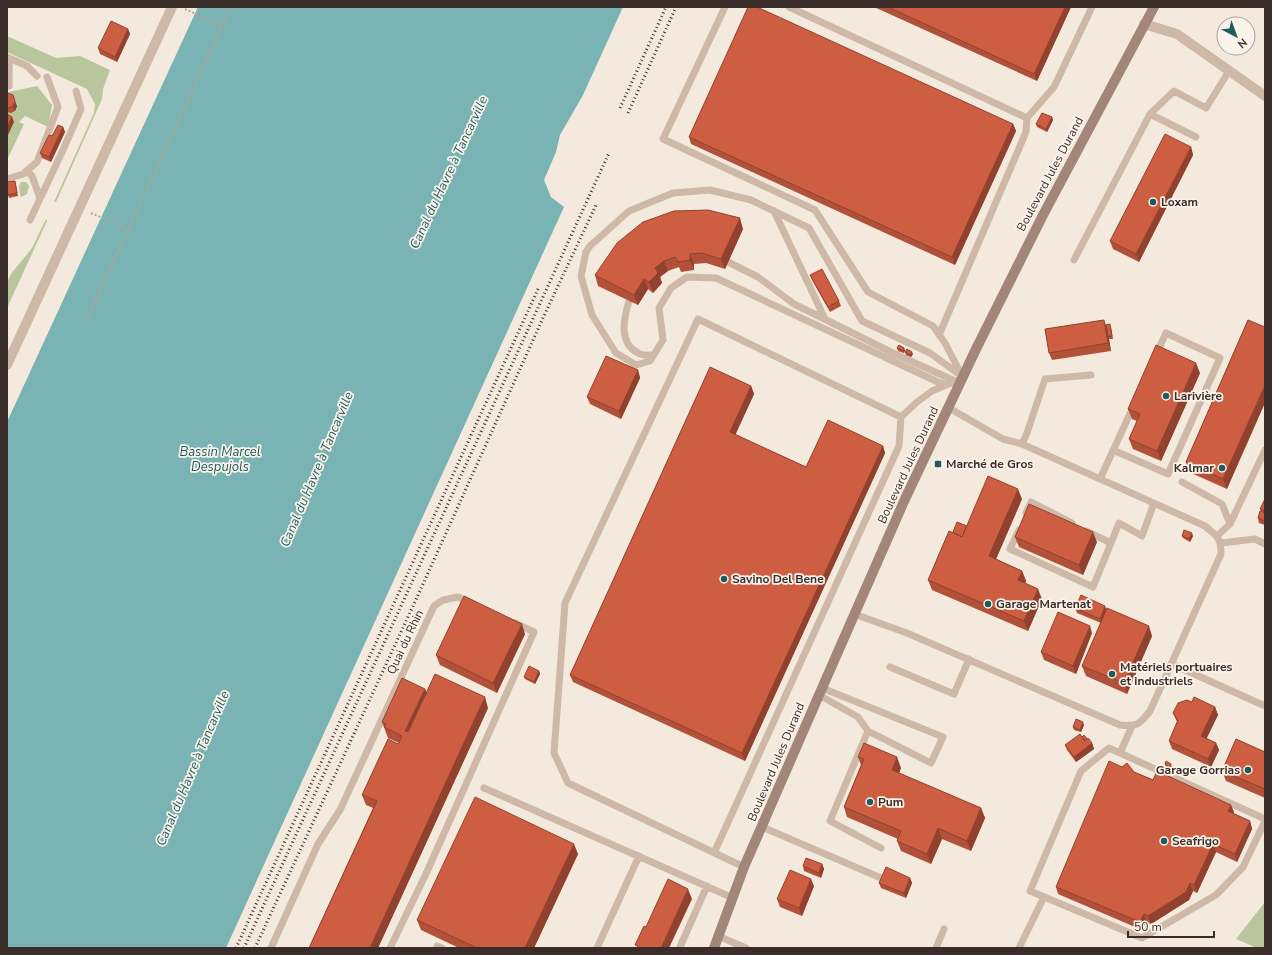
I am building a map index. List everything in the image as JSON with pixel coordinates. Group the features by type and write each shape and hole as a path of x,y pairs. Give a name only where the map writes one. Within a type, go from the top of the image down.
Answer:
{"main road":[{"name":"Boulevard Jules Durand","path":"714,948 744,867 905,499 949,408 959,379 1042,215 1154,7"}],"street":[{"path":"7,365 172,7"},
{"path":"1144,24 1177,34 1265,96"}],"lane":[{"path":"725,7 663,139 815,210 868,292 933,326 945,343 959,379"},
{"path":"789,7 1027,118"},
{"path":"939,335 1026,132 1027,118 1054,87 1092,7"},
{"path":"9,86 8,58 27,66 37,76"},
{"path":"1074,260 1150,114 1174,91 1206,108 1230,71"},
{"path":"7,179 24,174 37,162 58,107 47,77"},
{"path":"30,220 63,150 80,109 76,91"},
{"path":"1150,114 1196,137"},
{"path":"27,171 32,176 40,198"},
{"path":"947,385 799,318 716,278 687,277 671,288 660,308 663,340 650,361 636,365 616,353 592,315 580,276 586,252 590,246 629,211 673,192 710,190 750,200 809,228 862,321 930,352 959,379"},
{"path":"774,211 825,319"},
{"path":"728,262 758,277 794,304 893,353 959,379"},
{"path":"629,301 625,317 624,332 628,345 639,354 654,355"},
{"path":"744,867 568,783 554,754 565,603 698,319 901,417"},
{"path":"1113,450 1168,474 1220,358 1166,333 1152,362"},
{"path":"1022,444 1045,380 1091,375"},
{"path":"714,853 899,446 901,417 917,402 932,391 959,379"},
{"path":"1100,479 1136,399"},
{"path":"854,614 907,633 1120,725 1132,726 1142,722 1150,711 1172,664 1221,554 1221,543 1217,536 1205,526 1022,444 1003,438 949,408"},
{"path":"1217,536 1230,524 1265,450"},
{"path":"1182,482 1222,504 1230,524"},
{"path":"1111,543 1031,502 1010,549 1093,587 1111,543 1119,523 1142,536 1154,503"},
{"path":"1221,543 1255,539 1265,544"},
{"name":"Quai du Rhin","path":"271,948 318,844 340,810 434,606 443,600 458,597 479,606"},
{"path":"390,948 425,876 534,632 507,619"},
{"path":"890,667 954,694 969,659"},
{"path":"1172,664 1265,706"},
{"path":"820,691 943,737 931,763 868,731 858,717 820,691"},
{"path":"1120,753 1132,726"},
{"path":"868,731 830,821 881,848"},
{"path":"1109,748 1120,753 1265,820 1243,867 1216,895 1142,938 1030,891 1081,771 1109,748"},
{"path":"484,788 733,898"},
{"path":"762,827 881,878"},
{"path":"597,948 639,856"},
{"path":"680,947 707,886"},
{"path":"1019,948 1044,897"},
{"path":"936,948 944,929"},
{"path":"718,936 746,948"}],"path":[{"path":"87,319 231,7"},
{"path":"185,8 222,26"},
{"path":"91,212 129,229"}],"green space":[{"path":"7,36 56,58 80,56 110,70 103,89 102,99 56,202 54,202 94,113 95,104 87,89 7,52"},
{"path":"37,86 52,105 48,127 25,116 19,122 24,124 7,160 7,98 9,92"},
{"path":"21,182 26,182 29,186 27,194 21,197 19,186"},
{"path":"46,219 47,221 7,308 7,283 11,274 32,248"},
{"path":"1265,902 1265,948 1257,948 1236,939"}],"water":[{"name":"Bassin Marcel Despujols","path":"198,7 623,7 583,95 560,135 556,152 544,180 551,197 564,207 226,948 7,948 7,422"}],"building":[{"path":"748,7 757,7 1013,124 952,257 689,137"},
{"path":"888,7 1065,7 1034,74"},
{"path":"111,21 128,29 115,57 98,48"},
{"path":"8,93 13,95 15,101 13,106 9,108 7,107"},
{"path":"1042,113 1052,117 1046,129 1036,124"},
{"path":"7,114 12,117 7,128"},
{"path":"58,125 63,127 49,157 40,153 49,135 52,136"},
{"name":"Loxam","path":"1165,134 1191,147 1136,254 1110,241"},
{"path":"15,181 17,193 8,195 7,182"},
{"path":"708,210 740,218 721,259 702,253 690,254 690,260 678,262 675,257 664,261 655,268 658,273 649,282 644,279 634,295 595,275 617,243 643,222 674,211"},
{"path":"822,269 839,301 828,307 810,275"},
{"path":"1104,320 1108,343 1049,353 1045,329"},
{"path":"1248,320 1265,327 1265,385 1223,479 1186,462"},
{"path":"1110,324 1112,336 1108,336 1106,325"},
{"path":"899,345 904,348 903,351 897,348"},
{"name":"Larivière","path":"1156,345 1196,363 1157,451 1129,439 1140,414 1128,409"},
{"path":"907,349 912,352 910,355 905,352"},
{"path":"606,356 638,370 619,411 587,397"},
{"name":"Savino Del Bene","path":"710,367 751,386 730,432 806,467 828,420 883,446 742,753 570,675"},
{"path":"988,476 1018,489 989,556 1022,571 1018,580 1038,589 1024,621 928,580 949,531 962,537"},
{"path":"1265,499 1265,511 1260,509"},
{"path":"1029,504 1093,532 1079,565 1015,537"},
{"path":"1260,511 1265,513 1265,521 1258,518"},
{"path":"957,522 967,526 962,537 953,532"},
{"path":"1184,530 1192,533 1189,539 1182,536"},
{"path":"1081,595 1105,606 1100,619 1075,608"},
{"path":"464,596 522,624 493,683 436,655"},
{"path":"1107,608 1149,626 1124,683 1082,666"},
{"path":"1058,612 1090,626 1073,666 1041,652"},
{"path":"529,666 539,671 534,682 524,677"},
{"path":"435,674 485,697 370,948 309,948 377,801 362,795 388,739 398,744 402,736 384,727 386,724 382,722 402,678 425,689 405,731 408,732"},
{"path":"1194,697 1215,707 1201,736 1216,743 1208,759 1169,741 1178,720 1173,713 1178,703 1187,700 1192,702"},
{"path":"1076,719 1083,722 1080,730 1073,727"},
{"path":"1080,734 1085,741 1088,738 1092,743 1074,757 1065,745"},
{"path":"1084,735 1087,739 1085,741 1082,737"},
{"name":"Garage Gorrias","path":"1236,739 1265,752 1265,789 1222,771"},
{"path":"864,743 897,757 892,770 981,808 967,841 938,828 927,854 897,841 901,831 844,807 864,759 858,757"},
{"name":"Seafrigo","path":"1109,761 1122,767 1127,763 1134,772 1153,780 1157,771 1231,805 1228,811 1250,821 1235,854 1213,844 1194,885 1190,883 1186,892 1148,916 1144,914 1140,922 1056,887"},
{"path":"1166,761 1171,764 1170,767 1165,764"},
{"path":"475,797 574,844 525,948 477,948 417,920"},
{"path":"806,858 822,864 819,873 803,866"},
{"path":"886,867 910,878 904,893 879,883"},
{"path":"790,870 811,879 799,908 777,899"},
{"path":"668,879 688,889 661,948 637,948 638,946 635,945 644,926 646,927"}],"railway":[{"path":"620,108 666,7"},
{"path":"628,113 676,7"},
{"path":"244,948 609,153"},
{"path":"255,948 596,205"},
{"path":"236,948 539,287"}],"place":[{"name":"Loxam","path":"1153,202"},
{"name":"Larivière","path":"1166,396"},
{"name":"Marché de Gros","path":"938,464"},
{"name":"Kalmar","path":"1222,468"},
{"name":"Savino Del Bene","path":"724,579"},
{"name":"Garage Martenat","path":"988,604"},
{"name":"Matériels portuaires et industriels","path":"1112,674"},
{"name":"Garage Gorrias","path":"1248,770"},
{"name":"Pum","path":"870,802"},
{"name":"Seafrigo","path":"1164,841"}],"water label":[{"name":"Canal du Havre à Tancarville","path":"448,172"},
{"name":"Canal du Havre à Tancarville","path":"316,469"},
{"name":"Canal du Havre à Tancarville","path":"192,768"}]}
